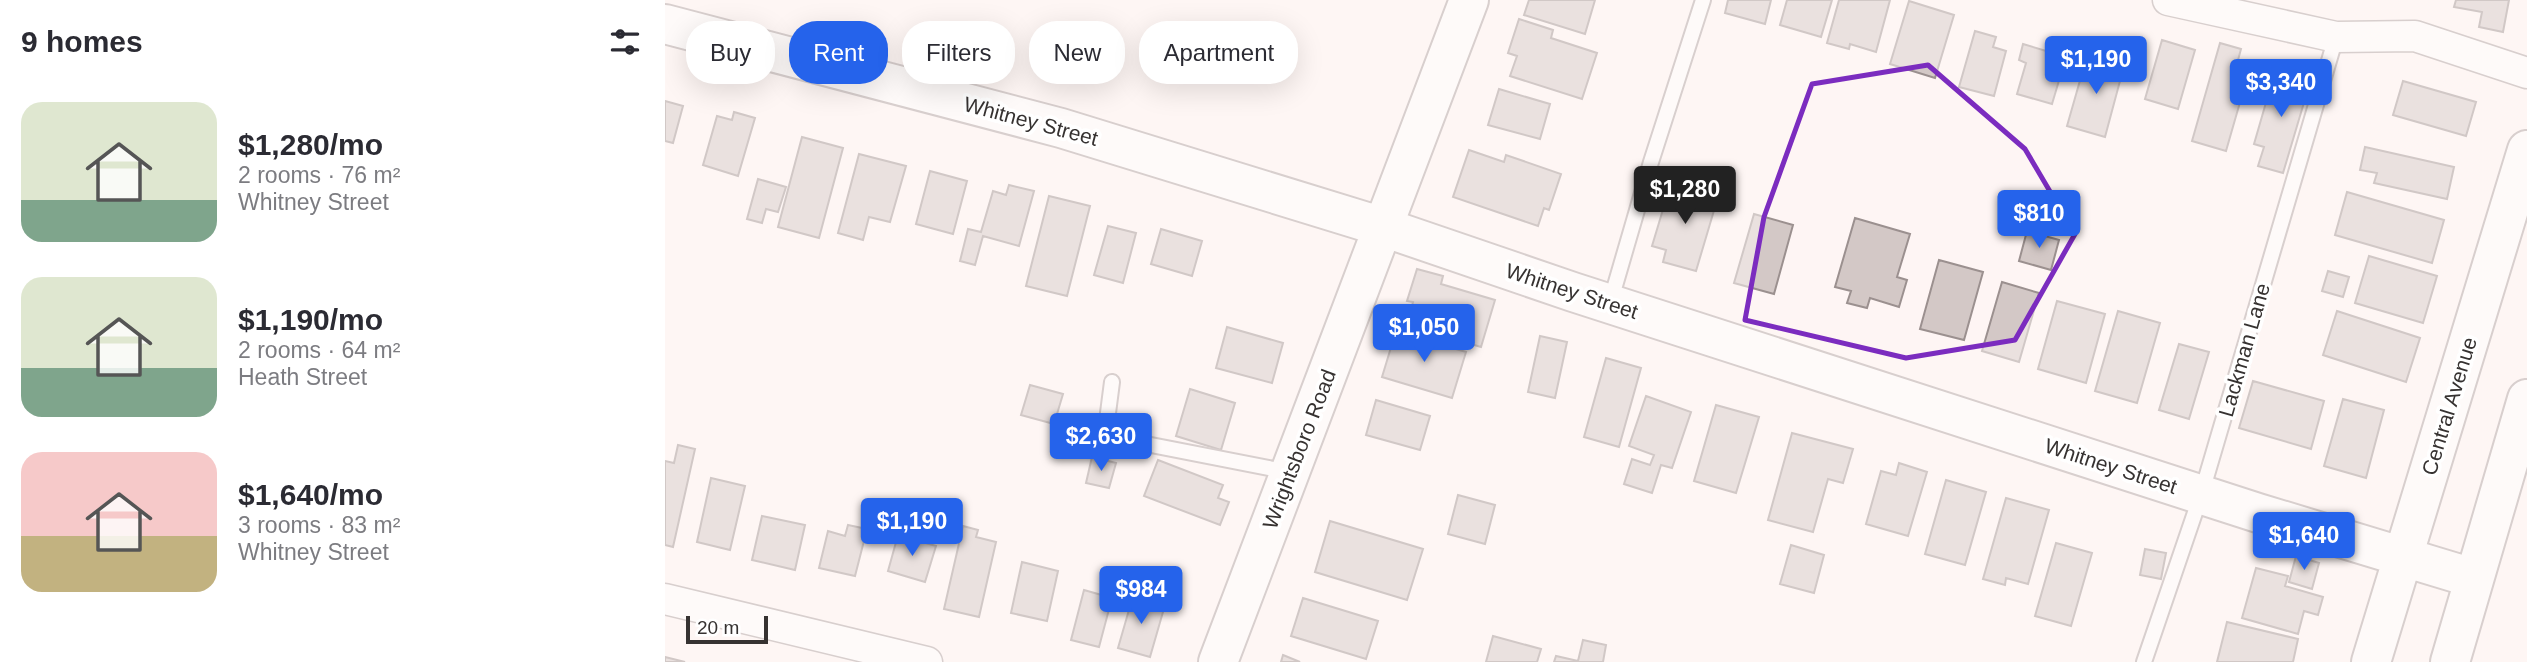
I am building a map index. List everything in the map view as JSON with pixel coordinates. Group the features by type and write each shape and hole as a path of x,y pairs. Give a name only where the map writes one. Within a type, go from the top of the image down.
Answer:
{"street":[{"name":"Wrightsboro Road","path":"1218,662 1469,0"},
{"path":"2168,0 2336,37 2415,36 2527,73"},
{"name":"Whitney Street","path":"665,24 1061,128 1383,227 1610,304 2201,495 2473,578"},
{"name":"Central Avenue","path":"2371,662 2527,150"},
{"path":"2450,662 2527,399"},
{"path":"665,598 927,662"}],"lane":[{"path":"1610,304 1651,162 1703,0"},
{"name":"Lackman Lane","path":"2144,662 2201,495 2336,37"},
{"path":"1112,382 1105,436 1290,472"}],"highlighted area":[{"path":"1928,65 2025,149 2075,234 2015,340 1906,358 1745,320 1764,217 1812,84"}],"building":[{"path":"1529,0 1595,0 1585,34 1524,15"},
{"path":"1728,0 1771,0 1765,24 1725,13"},
{"path":"1787,0 1832,0 1821,37 1780,25"},
{"path":"1839,0 1890,0 1876,52 1850,44 1849,49 1827,43"},
{"path":"2456,0 2509,0 2503,32 2479,27 2482,12 2454,7"},
{"path":"1909,1 1954,15 1935,78 1890,64"},
{"path":"1519,19 1553,30 1551,38 1597,53 1582,99 1510,76 1517,56 1508,53"},
{"path":"1975,31 1996,37 1993,47 2006,51 1994,96 1959,87"},
{"path":"2162,40 2195,50 2178,109 2145,99"},
{"path":"2220,43 2241,49 2238,60 2251,64 2226,151 2192,141"},
{"path":"2023,44 2066,57 2052,104 2017,94 2026,63 2019,60"},
{"path":"2087,56 2124,66 2105,137 2067,126"},
{"path":"2276,68 2311,79 2283,173 2258,166 2264,147 2254,144"},
{"path":"2403,81 2476,102 2466,136 2393,115"},
{"path":"1499,89 1550,104 1540,139 1488,125"},
{"path":"665,101 683,106 673,143 665,141"},
{"path":"734,112 755,118 738,176 703,165 717,116 732,120"},
{"path":"802,137 843,148 819,238 778,227"},
{"path":"2365,147 2454,167 2447,199 2374,183 2377,173 2360,170"},
{"path":"1469,150 1504,162 1506,155 1561,174 1549,210 1544,208 1538,226 1453,197"},
{"path":"859,154 906,166 890,222 869,217 863,240 838,233"},
{"path":"930,171 967,181 953,234 916,224"},
{"path":"758,179 786,187 778,212 766,209 762,223 747,219"},
{"path":"1671,183 1718,197 1696,271 1663,262 1666,250 1652,246"},
{"path":"1009,185 1034,191 1019,246 983,236 975,265 960,261 968,229 981,232 993,191 1006,195"},
{"path":"2347,192 2444,220 2432,263 2335,235"},
{"path":"1049,196 1090,206 1067,296 1026,286"},
{"path":"1754,214 1793,225 1774,294 1734,283"},
{"path":"1855,218 1910,234 1897,277 1907,280 1899,307 1870,298 1867,308 1847,303 1851,291 1835,287"},
{"path":"1108,226 1136,233 1123,283 1094,275"},
{"path":"1161,229 1202,241 1192,276 1151,264"},
{"path":"2027,231 2059,240 2051,270 2019,261"},
{"path":"2369,256 2437,276 2423,323 2355,303"},
{"path":"1939,260 1983,272 1964,340 1920,329"},
{"path":"1417,269 1443,276 1441,284 1495,300 1481,347 1407,325 1413,302 1407,301"},
{"path":"2328,271 2349,277 2343,297 2322,291"},
{"path":"2002,282 2039,293 2019,362 1982,351"},
{"path":"2057,301 2105,314 2086,383 2038,369"},
{"path":"2118,311 2160,323 2137,403 2095,391"},
{"path":"2337,311 2420,338 2406,382 2323,355"},
{"path":"1227,327 1283,343 1272,383 1216,368"},
{"path":"1396,331 1466,352 1452,398 1382,377"},
{"path":"1540,336 1567,342 1555,398 1528,392"},
{"path":"2179,344 2209,352 2189,419 2159,410"},
{"path":"1606,358 1641,368 1619,447 1584,437"},
{"path":"2253,381 2324,401 2311,449 2239,428"},
{"path":"1030,385 1063,394 1054,424 1021,415"},
{"path":"1190,389 1235,403 1221,450 1176,436"},
{"path":"1646,396 1691,412 1672,468 1661,465 1652,493 1624,484 1632,459 1650,465 1654,455 1629,446"},
{"path":"2343,399 2384,410 2366,478 2324,466"},
{"path":"1376,400 1430,416 1420,450 1366,435"},
{"path":"1716,405 1759,417 1736,493 1694,481"},
{"path":"1792,433 1853,449 1843,483 1828,479 1813,532 1768,520"},
{"path":"678,445 695,449 673,547 665,545 665,461 674,463"},
{"path":"1092,457 1116,463 1109,488 1086,483"},
{"path":"1158,460 1223,485 1218,498 1229,502 1220,525 1144,496"},
{"path":"1899,463 1927,472 1908,536 1866,524 1881,471 1896,475"},
{"path":"711,478 745,486 730,550 697,542"},
{"path":"1946,480 1986,492 1965,565 1925,554"},
{"path":"1458,495 1495,505 1485,544 1448,534"},
{"path":"2006,498 2049,510 2028,584 2006,578 2005,585 1983,579"},
{"path":"762,516 805,525 795,570 752,560"},
{"path":"1330,521 1423,549 1407,600 1315,572"},
{"path":"848,525 867,529 855,576 819,568 828,531 845,536"},
{"path":"963,526 978,530 976,537 996,542 979,617 944,609"},
{"path":"898,535 936,546 925,582 888,571"},
{"path":"2056,543 2092,553 2071,626 2035,616"},
{"path":"1791,545 1824,555 1814,593 1780,584"},
{"path":"2145,549 2166,553 2161,579 2140,575"},
{"path":"2296,556 2319,563 2312,589 2289,582"},
{"path":"1022,562 1058,571 1047,621 1011,613"},
{"path":"2256,568 2288,576 2285,586 2323,597 2318,615 2304,611 2298,634 2242,618"},
{"path":"1084,590 1112,598 1099,647 1071,640"},
{"path":"1133,596 1165,605 1150,657 1118,648"},
{"path":"1303,598 1378,621 1366,659 1291,636"},
{"path":"2227,622 2298,639 2293,662 2217,662"},
{"path":"1493,636 1541,649 1537,662 1486,662"},
{"path":"1583,640 1606,645 1603,662 1554,662 1556,656 1578,661"},
{"path":"1283,655 1300,662 1281,662"},
{"path":"665,657 685,662 665,662"}]}
